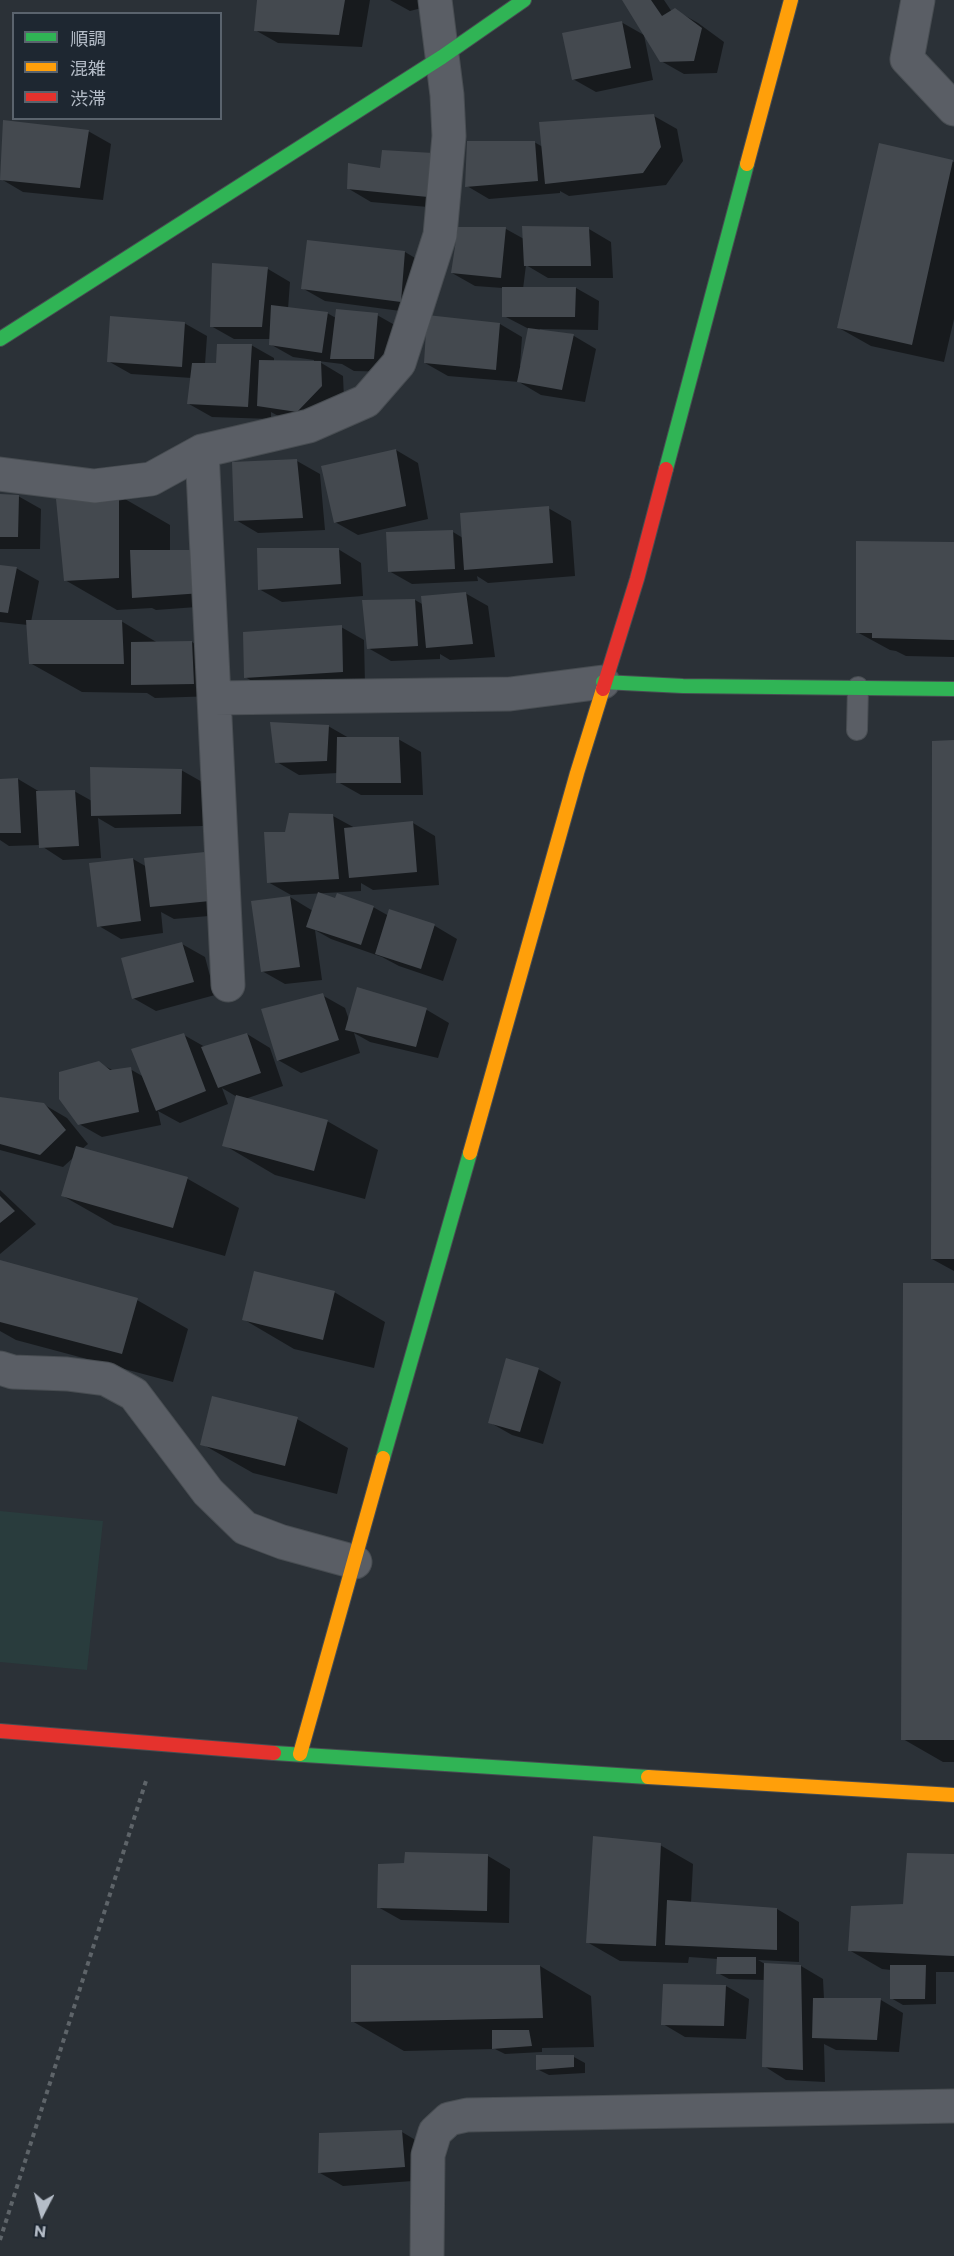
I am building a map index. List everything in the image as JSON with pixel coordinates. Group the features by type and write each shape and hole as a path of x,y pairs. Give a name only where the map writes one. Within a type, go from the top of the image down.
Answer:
{"street":[{"path":"0,474 94,486 150,479 202,451 309,426 366,401 399,363 440,235 448,136 447,95 435,0"},
{"path":"0,339 442,57 524,0"},
{"path":"300,1754 603,682 640,567 791,0"},
{"path":"918,0 907,59 954,110"},
{"path":"202,451 228,985"},
{"path":"214,698 510,694 603,682 683,686 954,689"},
{"path":"0,1368 13,1372 67,1374 106,1379 134,1394 208,1492 245,1528 282,1542 355,1562"},
{"path":"0,1731 217,1749 954,1795"},
{"path":"427,2256 428,2155 435,2132 449,2119 467,2115 954,2106"}],"lane":[{"path":"857,730 858,687"}],"path":[{"path":"0,2240 146,1780"}],"shaded area":[{"path":"0,1511 103,1521 87,1670 0,1662"}],"building":[{"path":"257,0 345,0 339,35 254,31"},
{"path":"622,0 651,0 662,16 675,8 702,28 694,61 660,62"},
{"path":"622,21 631,68 572,80 562,33"},
{"path":"654,114 661,147 643,173 545,184 539,122"},
{"path":"3,120 89,130 80,188 0,180"},
{"path":"467,141 535,141 538,181 465,187"},
{"path":"879,143 953,160 912,345 837,328"},
{"path":"382,150 433,153 428,197 347,189 348,163 380,168"},
{"path":"522,226 589,227 591,266 524,266"},
{"path":"458,227 506,227 501,278 451,273"},
{"path":"307,240 405,251 401,302 301,289"},
{"path":"212,263 268,267 262,327 210,327"},
{"path":"502,287 576,287 575,317 502,317"},
{"path":"271,305 328,312 322,353 269,345"},
{"path":"336,309 378,313 374,359 330,359"},
{"path":"427,315 500,323 496,370 424,363"},
{"path":"110,316 185,322 182,367 107,362"},
{"path":"528,328 574,334 562,390 517,382"},
{"path":"217,344 252,344 248,407 187,404 192,363 216,363"},
{"path":"259,360 321,361 322,386 297,412 257,406"},
{"path":"396,449 406,506 334,523 321,466"},
{"path":"297,459 303,518 234,521 232,462"},
{"path":"0,494 19,495 18,537 0,537"},
{"path":"119,494 119,578 64,581 56,499"},
{"path":"549,506 553,563 464,570 460,513"},
{"path":"453,530 455,569 388,572 386,532"},
{"path":"856,541 954,542 954,640 872,638 872,633 856,633"},
{"path":"257,548 339,548 341,584 258,590"},
{"path":"130,550 200,550 202,593 132,598"},
{"path":"0,565 17,567 8,613 0,612"},
{"path":"466,592 473,644 426,648 421,596"},
{"path":"415,599 418,646 367,649 362,600"},
{"path":"26,620 122,620 124,664 29,664"},
{"path":"342,625 343,672 244,678 243,632"},
{"path":"192,641 194,684 131,685 131,642"},
{"path":"270,722 329,725 327,761 275,763"},
{"path":"337,737 399,737 401,783 336,783"},
{"path":"954,740 954,1259 931,1259 932,741"},
{"path":"90,767 182,769 181,814 91,816"},
{"path":"18,778 21,833 0,833 0,779"},
{"path":"75,790 79,846 39,848 36,791"},
{"path":"289,813 333,814 339,879 267,883 264,832 285,832"},
{"path":"413,821 417,872 349,878 344,828"},
{"path":"205,852 210,901 150,907 144,858"},
{"path":"133,858 141,921 97,927 89,863"},
{"path":"318,892 335,898 337,893 374,906 361,945 306,927"},
{"path":"290,896 300,967 261,972 251,901"},
{"path":"389,909 435,924 421,969 375,954"},
{"path":"182,942 194,982 132,999 121,958"},
{"path":"357,987 427,1008 416,1047 345,1030"},
{"path":"323,993 339,1040 277,1061 261,1009"},
{"path":"184,1033 206,1091 156,1111 131,1049"},
{"path":"247,1033 261,1073 218,1088 201,1047"},
{"path":"99,1061 110,1070 131,1067 139,1112 78,1125 59,1099 59,1072"},
{"path":"236,1095 328,1120 314,1171 222,1146"},
{"path":"0,1097 44,1103 66,1130 40,1155 0,1144"},
{"path":"76,1146 188,1177 173,1228 61,1196"},
{"path":"0,1196 15,1211 0,1223"},
{"path":"0,1260 138,1298 122,1354 0,1322"},
{"path":"254,1271 335,1291 323,1340 242,1320"},
{"path":"903,1283 954,1283 954,1740 901,1740"},
{"path":"506,1358 539,1368 520,1432 488,1423"},
{"path":"212,1396 298,1417 285,1466 200,1445"},
{"path":"593,1836 661,1843 656,1946 586,1943"},
{"path":"405,1852 488,1854 487,1911 377,1908 378,1864 404,1863"},
{"path":"907,1853 954,1854 954,1956 848,1951 851,1906 903,1904"},
{"path":"667,1900 777,1908 777,1950 665,1945"},
{"path":"717,1957 756,1957 756,1974 716,1974"},
{"path":"764,1963 801,1965 803,2070 762,2067"},
{"path":"351,1965 540,1965 543,2018 351,2022"},
{"path":"890,1965 926,1965 925,1999 890,1999"},
{"path":"663,1984 726,1985 724,2026 661,2025"},
{"path":"813,1998 881,1998 877,2040 812,2038"},
{"path":"492,2030 529,2030 532,2046 492,2049"},
{"path":"536,2055 574,2055 574,2067 536,2070"},
{"path":"402,2130 405,2167 318,2173 319,2133"}],"traffic: fast":[{"path":"0,339 442,57 524,0"},
{"path":"666,469 747,164"},
{"path":"603,682 683,686 954,689"},
{"path":"383,1458 470,1153"},
{"path":"274,1753 648,1777"}],"traffic: slow":[{"path":"747,164 791,0"},
{"path":"470,1153 577,773 603,689"},
{"path":"300,1754 383,1458"},
{"path":"648,1777 954,1795"}],"traffic: jam":[{"path":"603,689 637,579 666,469"},
{"path":"0,1731 274,1753"}]}
